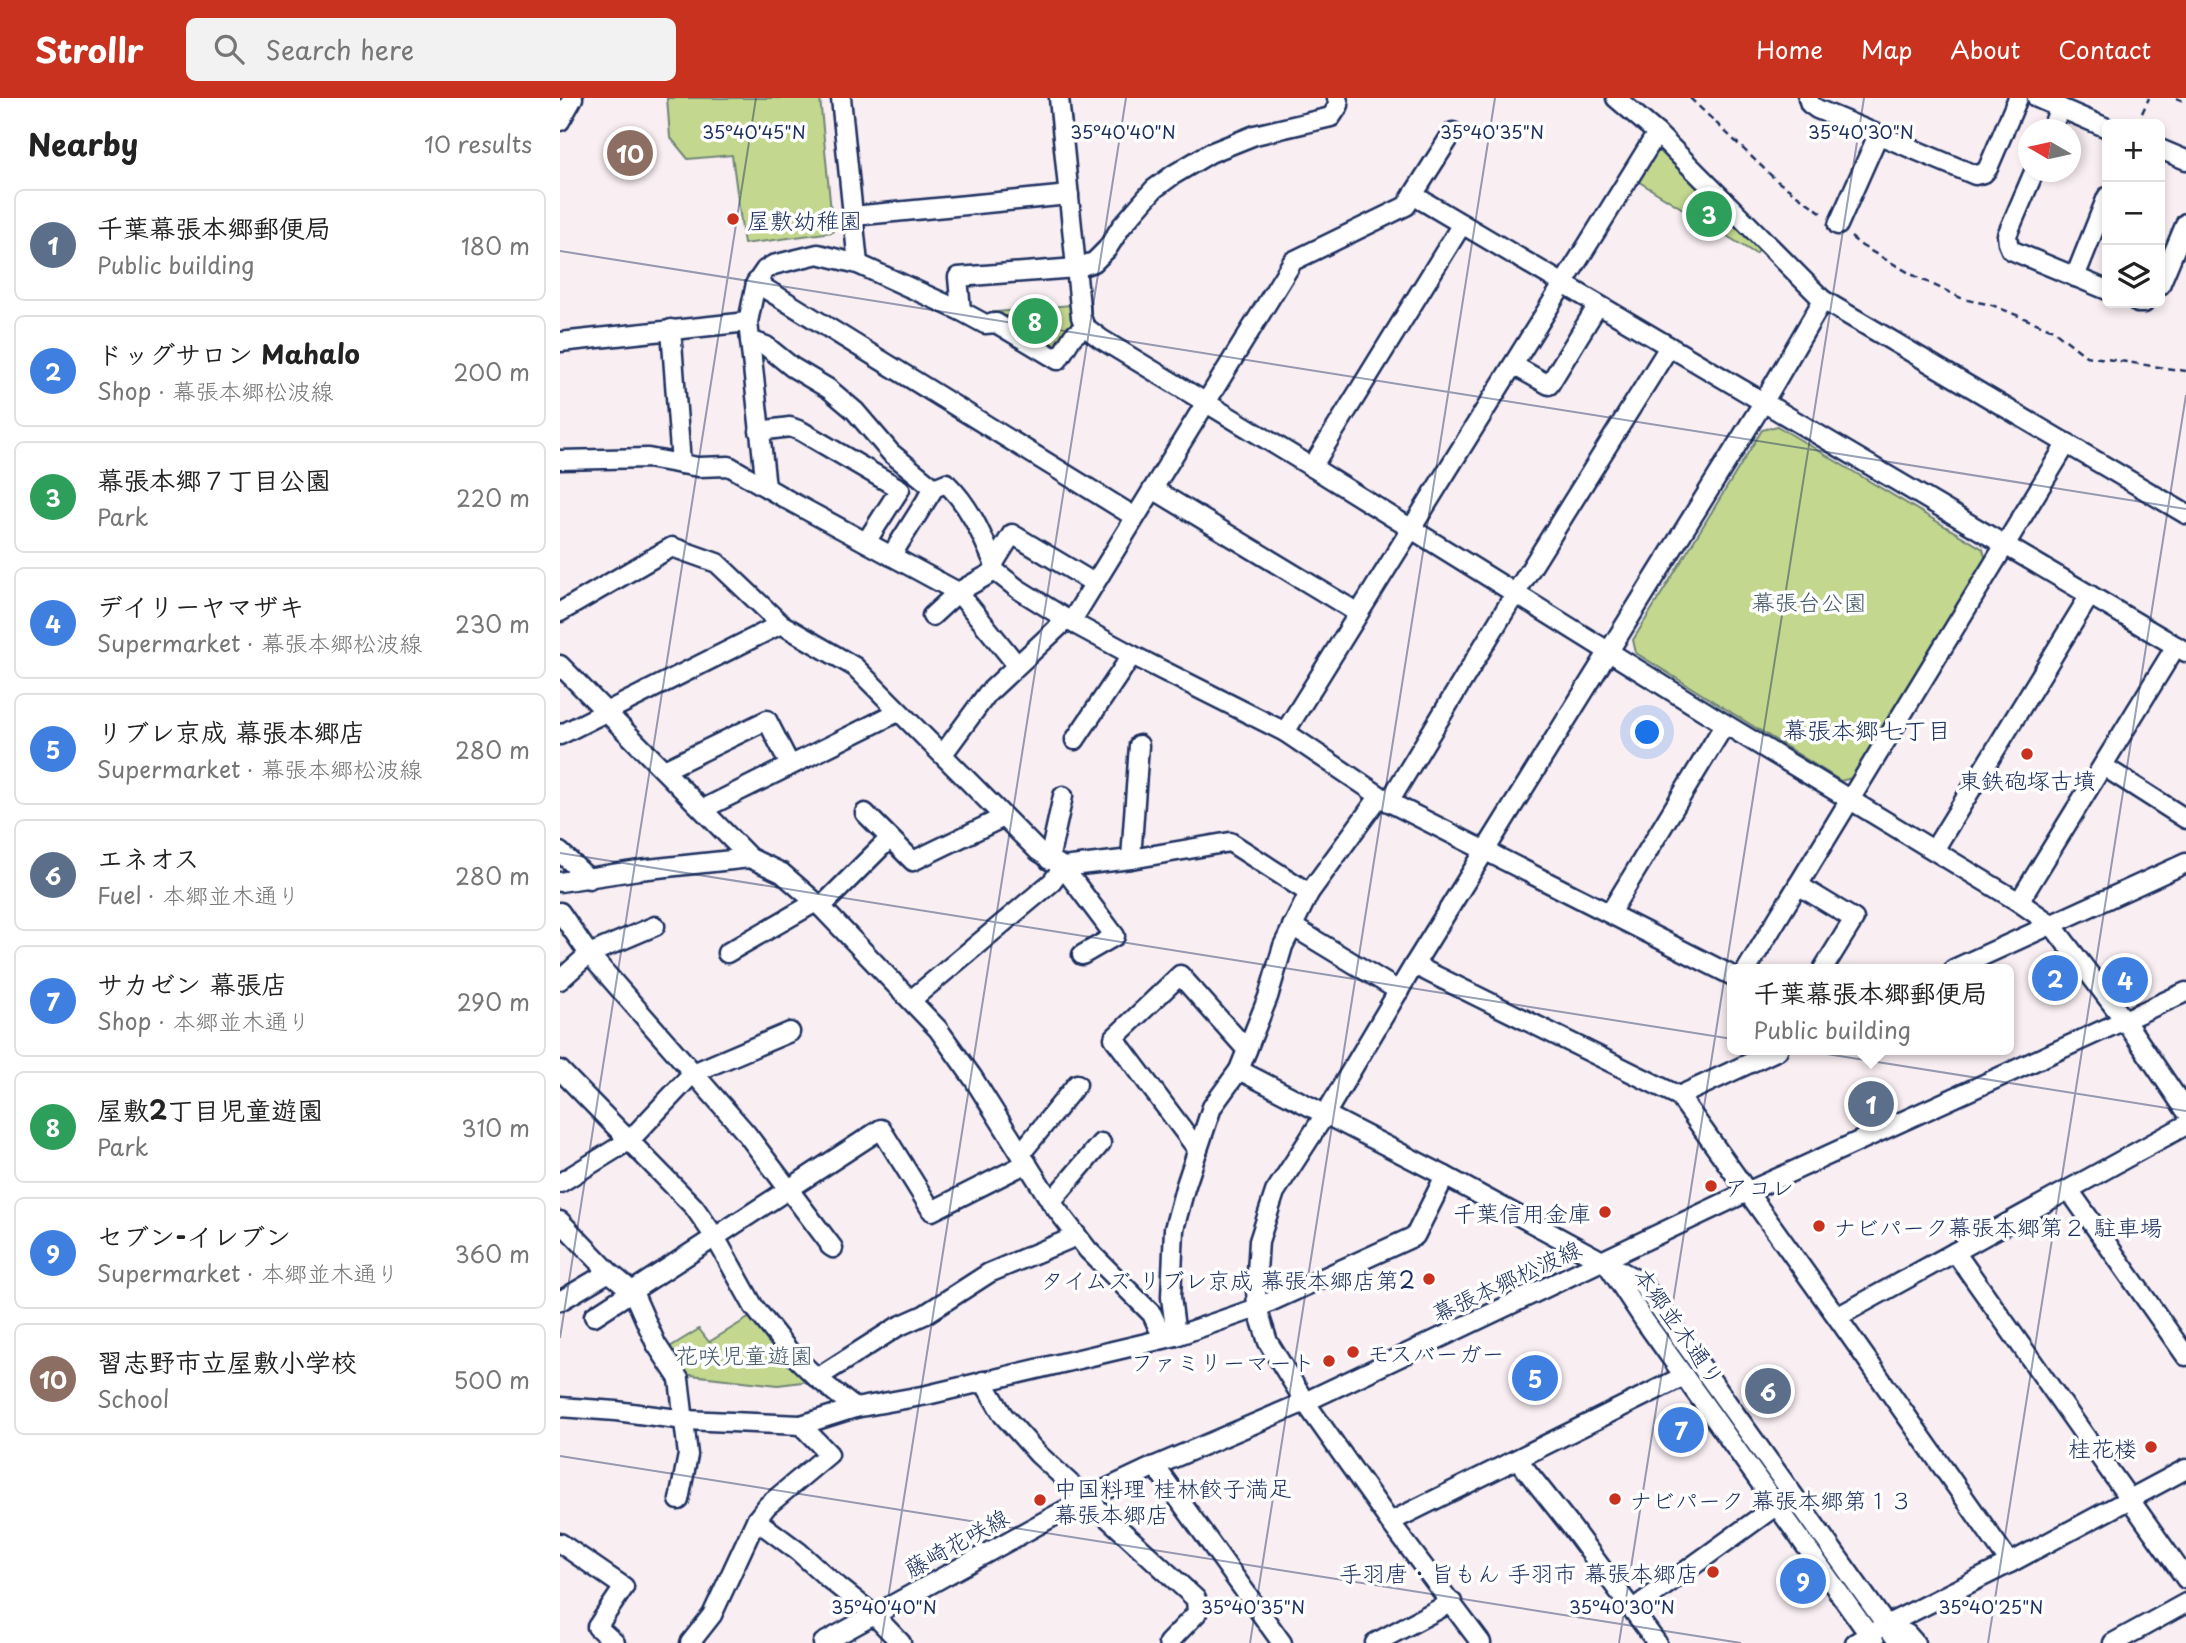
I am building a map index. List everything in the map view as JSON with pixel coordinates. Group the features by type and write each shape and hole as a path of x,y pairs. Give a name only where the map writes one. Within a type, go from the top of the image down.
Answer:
{"street":[{"path":"560,121 572,98"},
{"path":"841,98 858,264"},
{"path":"1059,98 1081,317 1085,327 1101,340 1312,467 1725,724 2019,902 2052,925 2125,1021 2186,1111"},
{"path":"961,310 958,277 1076,268 1094,261 1107,249 1121,227 1154,190 1173,175 1210,153 1255,135 1331,117 1339,105 1337,98"},
{"path":"1616,98 1657,133 1823,300 2186,514"},
{"path":"1808,98 1810,104 1817,109 1975,175 1980,175 1988,168 2018,98"},
{"path":"2037,98 2102,126"},
{"path":"2056,119 2060,108"},
{"path":"943,754 986,694 1069,620 1293,261 1406,206 1454,132"},
{"path":"1284,732 1657,133"},
{"path":"1838,225 1878,135"},
{"path":"2165,151 2186,160"},
{"path":"2030,182 2007,236 2011,250 2102,288"},
{"path":"853,216 1069,195"},
{"path":"1413,195 2181,649 2103,766 2019,902"},
{"path":"2075,277 2102,210"},
{"path":"2165,273 2186,223"},
{"path":"1312,467 1462,224"},
{"path":"765,487 748,322 756,283 765,270 773,265 818,254 858,264 961,310 985,324 996,323 1059,360 1073,337 1085,327"},
{"path":"756,283 1135,517"},
{"path":"1481,1643 1390,1522 1305,1402 1268,1342 1257,1308 1259,1241 1275,1192 1763,403 1823,300"},
{"path":"1513,365 1549,385 1598,305"},
{"path":"560,342 748,322"},
{"path":"671,329 681,464"},
{"path":"750,340 766,346 792,367 828,389 855,411 891,453 934,488"},
{"path":"1169,1337 1174,1229 1185,1188 1212,1107 1239,1070 1268,997 1283,946 1309,892 1384,799 1669,347"},
{"path":"759,430 790,427 801,431 900,489 866,542"},
{"path":"1750,964 2067,443"},
{"path":"560,460 648,458 698,467 729,466 958,592 1017,665"},
{"path":"891,556 934,488 946,483 960,496 973,516 994,567 1018,589 1132,655 1284,732 1384,799 1727,973"},
{"path":"1153,488 1358,613"},
{"path":"932,616 958,592 994,567 1012,534 1094,583"},
{"path":"560,612 672,547 717,563 781,624 855,667 1004,817 1056,864 1115,936 1082,956"},
{"path":"1934,850 2090,595"},
{"path":"560,736 781,624"},
{"path":"1075,740 1132,655"},
{"path":"560,665 750,858 782,873 818,905 938,1028 973,1077 1051,1202 1077,1236 1152,1314 1169,1337"},
{"path":"703,809 898,712"},
{"path":"664,770 767,720 790,765"},
{"path":"1610,913 1725,724"},
{"path":"1131,859 1139,745"},
{"path":"2103,766 2186,819"},
{"path":"911,1000 1052,883 1063,796"},
{"path":"865,813 914,861 1004,817"},
{"path":"727,953 818,905 889,839"},
{"path":"1056,864 1131,859 1230,842 1309,892"},
{"path":"560,852 589,878"},
{"path":"560,882 750,858"},
{"path":"1965,964 2186,863"},
{"path":"1798,885 1854,919 1826,964"},
{"path":"560,912 589,954 746,1133 833,1248 830,1246"},
{"path":"560,980 589,954 655,926"},
{"path":"1292,926 1399,991"},
{"path":"1414,965 1679,1096 2010,1563"},
{"path":"1198,1150 1114,1038 1180,975 1247,1050"},
{"name":"幕張本郷松波線","path":"1081,1501 1305,1402 1747,1192 2186,992"},
{"path":"560,1183 629,1140 693,1073 790,1032"},
{"path":"1679,1096 1767,1055"},
{"path":"560,1070 694,1207 715,1237 754,1307 789,1352 855,1408"},
{"path":"1239,1070 1326,1113 1605,1261"},
{"path":"594,1316 881,1129 932,1211 1024,1158 1076,1084"},
{"path":"1837,1317 2186,1125"},
{"path":"1051,1202 1101,1143"},
{"path":"560,1408 616,1411 685,1420 801,1425 855,1408 927,1395 1169,1337 1257,1308 1415,1236 1445,1176"},
{"path":"2069,1190 2186,1356"},
{"path":"560,1221 609,1272 633,1292 656,1344 679,1379 688,1455 679,1500"},
{"path":"817,1378 989,1273 1077,1236"},
{"path":"1955,1252 2186,1579"},
{"name":"本郷並木通り","path":"1605,1261 1629,1299 1777,1505 1867,1641"},
{"name":"本郷並木通り","path":"1605,1261 1641,1282 1899,1643"},
{"path":"560,1301 609,1272"},
{"path":"1390,1522 1684,1376"},
{"path":"983,1381 1003,1415 1081,1501 1196,1599 1196,1613 1168,1643"},
{"path":"690,1643 712,1615 756,1520 767,1506 829,1454 801,1425"},
{"path":"1518,1460 1657,1643"},
{"path":"1155,1466 1282,1643"},
{"path":"1867,1641 1886,1625 2010,1563 2186,1469"},
{"name":"藤崎花咲線","path":"823,1643 1081,1501"},
{"path":"1633,1609 1777,1505"},
{"path":"756,1520 874,1615 901,1643"},
{"path":"560,1543 624,1587 597,1627 615,1643"},
{"path":"1375,1643 1451,1602"},
{"path":"2113,1643 2186,1603"},
{"path":"1886,1625 1907,1634 1915,1643"}],"path":[{"path":"1690,98 1777,181 1799,195 1862,246 1913,275 1962,299 1992,305 2053,330 2086,356 2186,371"},
{"path":"2139,119 2149,98"},
{"path":"2176,98 2186,102"}],"green space":[{"path":"667,98 820,98 833,232 744,244 732,155 688,159 670,137"},
{"path":"1654,151 1664,152 1760,249 1756,254 1636,180"},
{"path":"1070,305 1073,328 1058,350 1050,350 986,313"},
{"name":"幕張台公園","path":"1777,426 1983,549 1986,561 1852,778 1841,781 1636,653 1633,640 1762,430"},
{"name":"花咲児童遊園","path":"750,1317 784,1357 810,1381 778,1385 682,1374 665,1350 699,1329 709,1342"}],"place":[{"name":"習志野市立屋敷小学校","path":"630,153"},
{"name":"幕張本郷７丁目公園","path":"1709,214"},
{"name":"屋敷幼稚園","path":"733,219"},
{"name":"屋敷2丁目児童遊園","path":"1035,321"},
{"name":"東鉄砲塚古墳","path":"2027,754"},
{"name":"ドッグサロン Mahalo","path":"2055,978"},
{"name":"デイリーヤマザキ","path":"2125,980"},
{"name":"千葉幕張本郷郵便局","path":"1871,1104"},
{"name":"アコレ","path":"1711,1186"},
{"name":"千葉信用金庫","path":"1605,1212"},
{"name":"ナビパーク幕張本郷第２ 駐車場","path":"1819,1226"},
{"name":"タイムズ リブレ京成 幕張本郷店第2","path":"1429,1279"},
{"name":"モスバーガー","path":"1353,1352"},
{"name":"ファミリーマート","path":"1329,1361"},
{"name":"リブレ京成 幕張本郷店","path":"1535,1378"},
{"name":"エネオス","path":"1768,1391"},
{"name":"サカゼン 幕張店","path":"1681,1430"},
{"name":"桂花楼","path":"2151,1447"},
{"name":"ナビパーク 幕張本郷第１３","path":"1615,1499"},
{"name":"中国料理 桂林餃子満足 幕張本郷店","path":"1040,1500"},
{"name":"手羽唐・旨もん 手羽市 幕張本郷店","path":"1713,1572"},
{"name":"セブン-イレブン","path":"1803,1581"}],"district":[{"name":"幕張本郷七丁目","path":"1867,729"}]}
